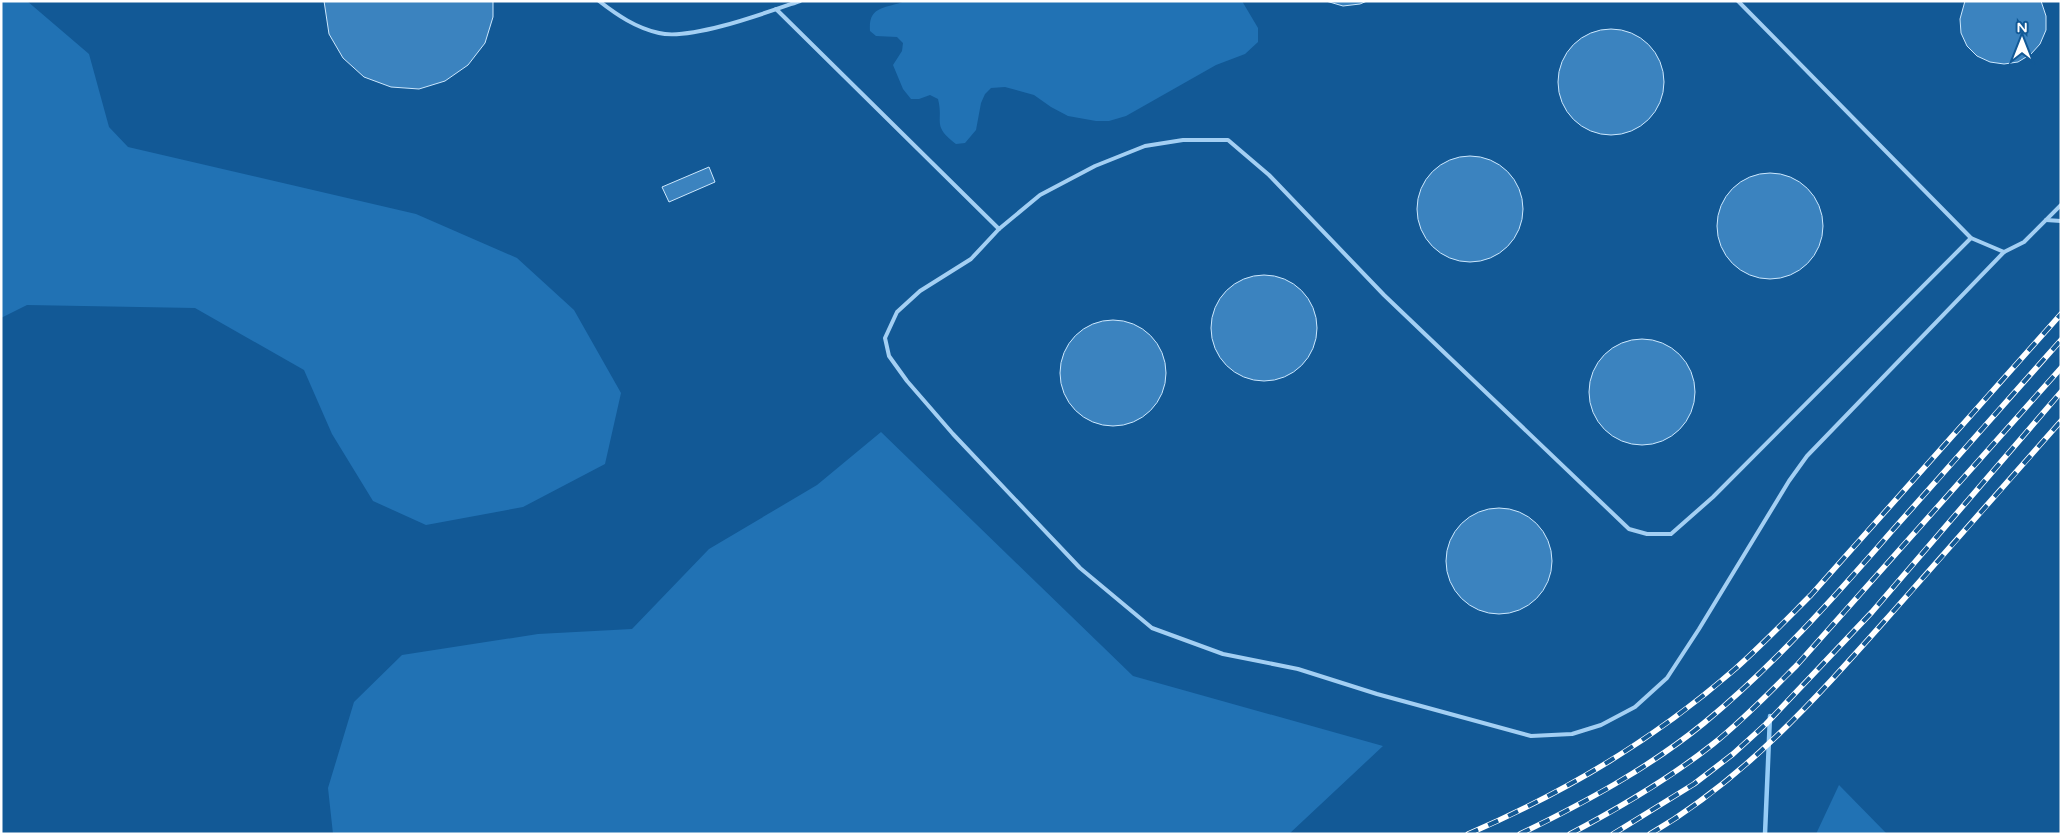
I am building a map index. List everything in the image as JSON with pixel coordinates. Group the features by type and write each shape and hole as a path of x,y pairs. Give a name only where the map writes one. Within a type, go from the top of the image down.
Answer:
{"lane":[{"path":"599,1 621,18 660,34 691,34 776,10 800,1"},
{"path":"1738,1 1971,238 2004,252"},
{"path":"776,10 1000,229"},
{"path":"1971,238 1713,496 1670,534 1647,534 1629,529 1384,295 1269,174 1228,140 1183,140 1145,146 1095,166 1040,196 1000,229 971,259 920,291 897,312 885,338 889,356 906,381 953,434 1080,568 1152,628 1223,654 1298,669 1376,694 1531,736 1572,734 1601,725 1636,707 1667,678 1789,481 1807,456 2004,252 2024,242 2061,205"},
{"path":"2046,220 2061,221"}],"shaded area":[{"path":"1,1 27,1 89,54 109,127 128,147 416,214 517,258 574,310 621,393 605,464 523,507 426,525 373,501 332,434 304,370 195,308 27,305 1,318"},
{"path":"905,1 1242,1 1258,28 1258,42 1245,54 1216,65 1126,116 1109,121 1096,121 1068,116 1034,95 1005,87 991,88 985,94 981,103 976,130 965,143 956,144 948,138 941,127 938,99 930,95 919,99 911,99 903,89 893,65 902,51 903,43 897,37 876,36 870,31 870,23 875,12"},
{"path":"881,432 1133,676 1383,746 1289,834 333,834 328,788 354,702 402,655 538,634 632,629 709,549 817,485"},
{"path":"1839,785 1887,834 1816,834"}],"building":[{"path":"324,1 493,1 493,17 485,43 468,65 445,81 419,89 391,87 364,77 343,58 329,34"},
{"path":"1326,1 1367,1 1360,4 1343,6"},
{"path":"1965,1 2041,1 2046,16 2046,30 2040,44 2031,54 2018,62 2004,64 1990,62 1977,56 1967,46 1961,33 1960,19"},
{"path":"1611,29 1631,33 1649,44 1660,62 1664,82 1660,102 1649,120 1631,131 1611,135 1591,131 1573,120 1562,102 1558,82 1562,62 1573,44 1591,33"},
{"path":"1470,156 1490,160 1507,172 1519,189 1523,209 1519,229 1507,246 1490,258 1470,262 1450,258 1433,246 1421,229 1417,209 1421,189 1433,172 1450,160"},
{"path":"709,167 715,182 669,202 662,187"},
{"path":"1770,173 1790,177 1807,189 1819,206 1823,226 1819,246 1807,263 1790,275 1770,279 1750,275 1733,263 1721,246 1717,226 1721,206 1733,189 1750,177"},
{"path":"1264,275 1284,279 1302,290 1313,308 1317,328 1313,348 1302,366 1284,377 1264,381 1244,377 1226,366 1215,348 1211,328 1215,308 1226,290 1244,279"},
{"path":"1113,320 1133,324 1151,335 1162,353 1166,373 1162,393 1151,411 1133,422 1113,426 1093,422 1075,411 1064,393 1060,373 1064,353 1075,335 1093,324"},
{"path":"1642,339 1662,343 1679,355 1691,372 1695,392 1691,412 1679,429 1662,441 1642,445 1622,441 1605,429 1593,412 1589,392 1593,372 1605,355 1622,343"},
{"path":"1499,508 1519,512 1537,523 1548,541 1552,561 1548,581 1537,599 1519,610 1499,614 1479,610 1461,599 1450,581 1446,561 1450,541 1461,523 1479,512"}],"waterway":[{"path":"1765,834 1770,716"}],"railway":[{"path":"1468,834 1539,801 1608,762 1673,718 1735,669 1811,595 2061,314"},
{"path":"1520,834 1592,797 1661,755 1704,723 1754,679 1847,583 2061,340"},
{"path":"1570,834 1625,803 1679,769 1746,716 1797,665 2061,368"},
{"path":"1613,834 1694,784 1733,754 1766,724 1872,612 2061,392"},
{"path":"1650,834 1718,788 1749,762 1807,706 2061,421"}]}
